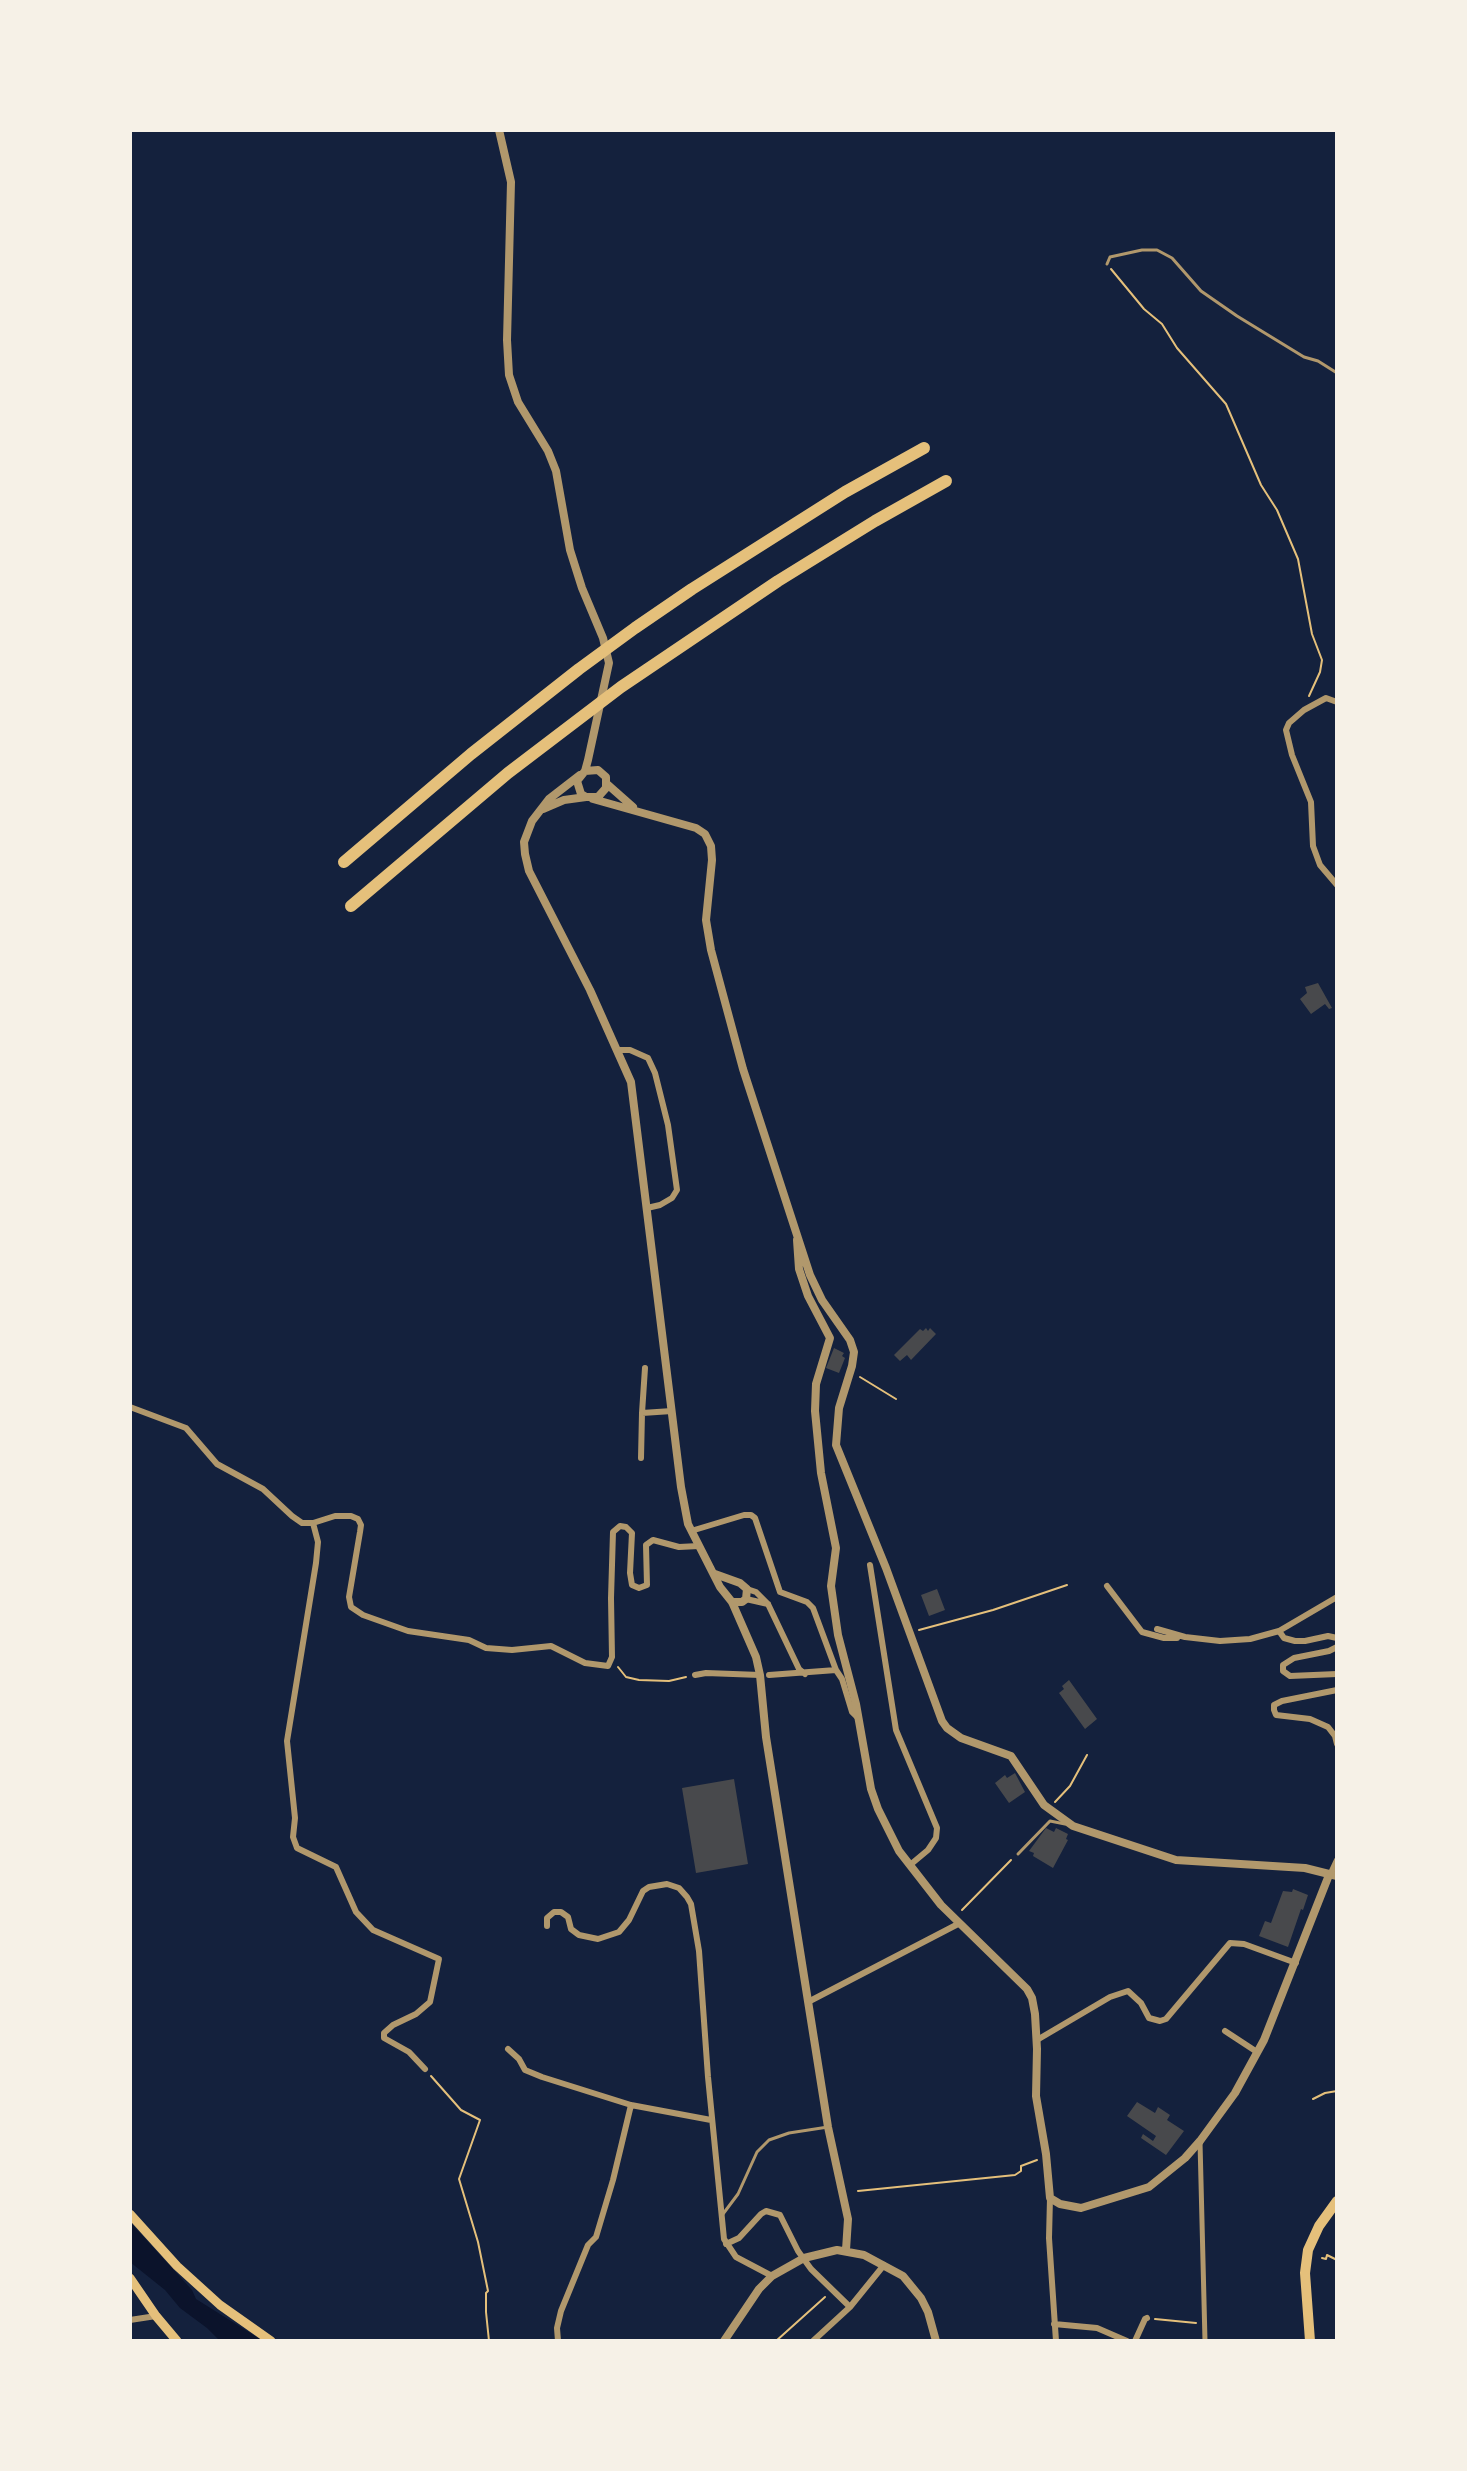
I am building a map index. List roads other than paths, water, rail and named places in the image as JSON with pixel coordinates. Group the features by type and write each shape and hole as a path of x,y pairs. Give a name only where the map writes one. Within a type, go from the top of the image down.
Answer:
{"highway":[{"path":"344,862 471,754 579,669 681,596 845,492 924,448"},
{"path":"351,906 450,820 633,678 778,581 946,481"}],"main road":[{"path":"1310,2341 1305,2273 1308,2250 1319,2226 1337,2201"},
{"path":"130,2214 177,2266 213,2299 271,2341"},
{"path":"130,2278 177,2341"}],"street":[{"path":"499,130 511,182 509,375 518,402 548,451 556,471 570,550 603,638 609,663 578,788 590,798"},
{"path":"1337,702 1326,698 1304,710 1289,723 1286,730 1286,738 1311,802 1313,846 1320,865 1337,885"},
{"path":"590,798 604,792 607,784 606,777 598,770 591,744"},
{"path":"598,770 583,773 549,799 532,821 524,842 529,871 590,990 631,1082 681,1487 691,1531 714,1574 737,1599 768,1604"},
{"path":"607,784 637,810"},
{"path":"542,809 564,800 590,798 696,828 705,834 711,846 706,920 743,1069 797,1240 822,1300 853,1347 852,1366 839,1408 836,1445 947,1728 961,1738 1011,1756 1048,1809 1073,1826 1176,1860 1305,1868 1333,1876"},
{"path":"617,1050 630,1050 648,1058 655,1073 668,1125 677,1190 672,1198 647,1208"},
{"path":"797,1240 799,1269 808,1296 830,1338 816,1384 815,1411 821,1473 835,1540 831,1586 838,1635 859,1719 874,1799 899,1851 941,1905 1027,1989 1034,2006 1037,2040 1035,2081 1050,2198 1049,2238 1056,2341"},
{"path":"641,1458 645,1368"},
{"path":"130,1407 186,1428 217,1464 263,1489 302,1523 335,1516 358,1519 361,1525 349,1597 351,1607 363,1615 408,1631 469,1640 486,1648 512,1650 551,1646 585,1663 608,1666 612,1657 613,1532 620,1526 632,1533 630,1573 632,1585 639,1588 647,1585 646,1545 653,1540 679,1547 699,1546"},
{"path":"642,1413 672,1411"},
{"path":"691,1531 744,1515 755,1518 780,1592 807,1602 813,1608 836,1670 840,1673 852,1712 859,1719"},
{"path":"313,1523 318,1542 316,1563 287,1741 295,1818 293,1837 297,1848 336,1867 356,1912 373,1930 439,1959 430,2002 384,2033 384,2038 409,2052 425,2069"},
{"path":"870,1565 896,1730 937,1828 936,1838 928,1850 910,1865"},
{"path":"714,1574 744,1585 768,1604 799,1669 805,1674"},
{"path":"735,1583 731,1585 740,1620 765,1675 766,1737 828,2127 848,2219 846,2250"},
{"path":"1107,1586 1142,1632 1164,1638 1220,1641 1250,1639 1279,1631 1337,1597"},
{"path":"737,1599 747,1589"},
{"path":"1157,1629 1185,1637"},
{"path":"1279,1631 1284,1638 1295,1641 1328,1636 1337,1638"},
{"path":"1337,1647 1294,1658 1283,1665 1283,1671 1290,1676 1337,1674"},
{"path":"695,1675 805,1674 836,1670"},
{"path":"1337,1690 1274,1705 1276,1715 1310,1719 1328,1727 1337,1744"},
{"path":"1050,2198 1071,2208 1081,2208 1149,2187 1185,2158 1200,2141 1235,2093 1257,2052 1333,1876 1337,1860"},
{"path":"547,1926 547,1918 554,1912 561,1912 568,1917 571,1929 579,1935 598,1939 619,1932 629,1920 643,1891 649,1887 667,1884 679,1888 687,1897 699,1951 723,2234 736,2257 772,2276"},
{"path":"808,2002 960,1923"},
{"path":"1037,2040 1110,1997 1128,1991 1141,2003 1149,2018 1166,2019 1230,1943 1244,1944 1296,1963"},
{"path":"1225,2031 1257,2052"},
{"path":"508,2049 519,2059 522,2067 533,2074 631,2105 711,2120"},
{"path":"558,2341 561,2311 588,2245 596,2237 631,2105"},
{"path":"1200,2141 1205,2341"},
{"path":"726,2244 739,2238 766,2211 780,2215 811,2269 850,2307"},
{"path":"724,2341 759,2289 772,2276 810,2255 846,2250 885,2265 903,2276 921,2298 932,2321 936,2341"},
{"path":"813,2341 850,2307 885,2265"},
{"path":"130,2320 156,2316"},
{"path":"1135,2341 1147,2318"},
{"path":"1054,2324 1097,2328 1127,2341"}],"lane":[{"path":"1107,264 1110,257 1157,250 1172,258 1201,291 1237,316 1304,357 1318,361 1337,373"},
{"path":"1018,1854 1050,1821 1073,1826"},
{"path":"722,2216 738,2194 757,2152 773,2137 828,2127"}],"water":[{"path":"130,2222 192,2290 196,2299 263,2341 220,2341 180,2308 165,2290 130,2262"}]}
